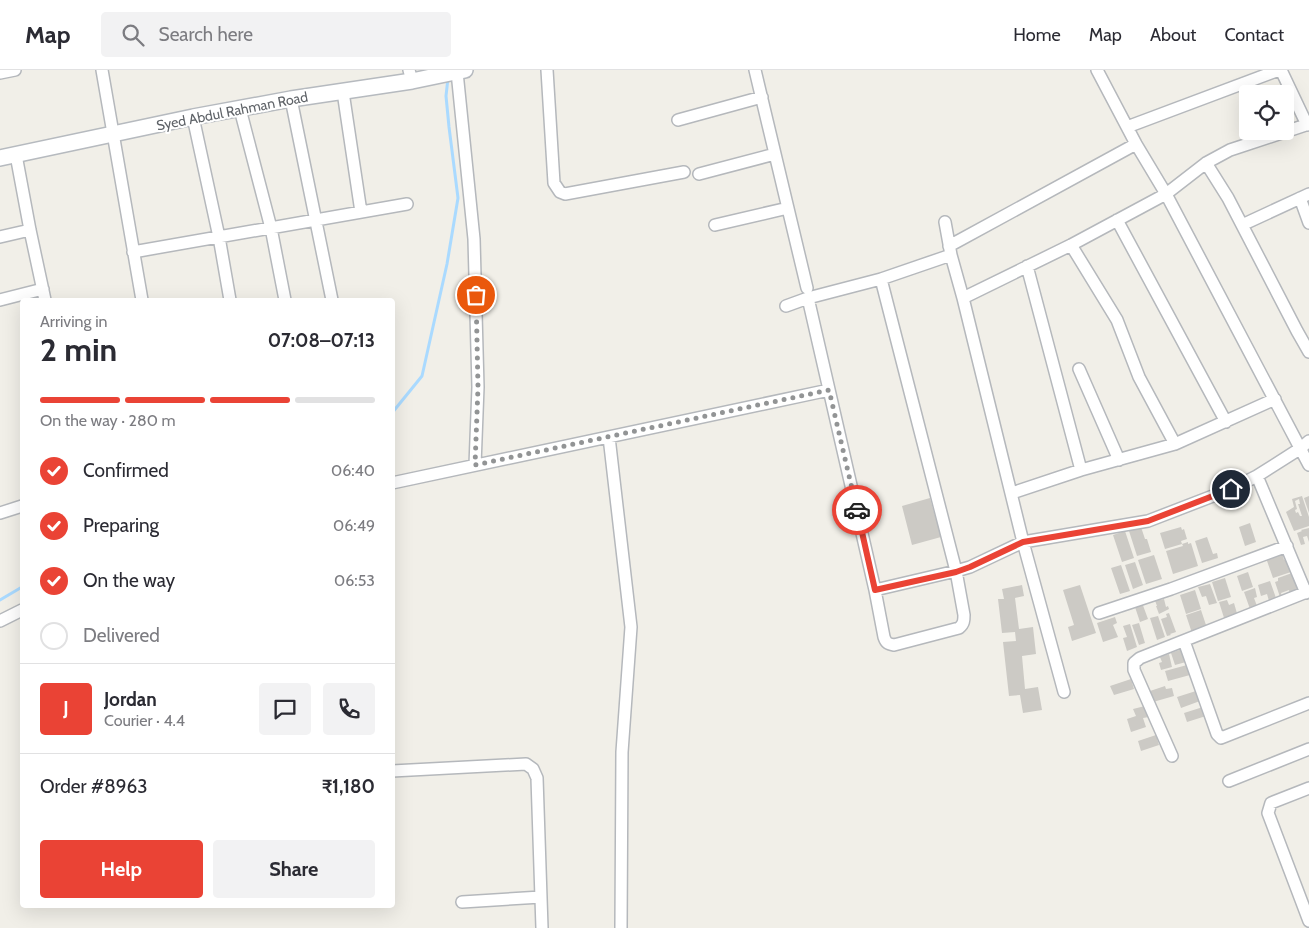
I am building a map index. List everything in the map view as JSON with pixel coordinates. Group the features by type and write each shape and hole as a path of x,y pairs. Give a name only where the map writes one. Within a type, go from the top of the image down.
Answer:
{"street":[{"path":"102,70 142,298"},
{"path":"547,70 554,183 560,192 565,194 684,172"},
{"path":"755,70 808,293 884,637 886,642 894,645 959,628 964,621 964,615 956,572 881,279"},
{"path":"1098,70 1275,400 1305,444 1309,465"},
{"path":"963,298 1071,245 1166,194 1206,164 1230,150 1308,124 1280,70 1127,127"},
{"path":"461,71 474,239 478,387 475,465"},
{"name":"Syed Abdul Rahman Road","path":"0,158 193,117 343,92 416,76 461,71"},
{"path":"343,92 361,212"},
{"path":"678,120 762,97"},
{"path":"292,99 332,298"},
{"path":"240,109 271,228 285,298"},
{"path":"193,117 219,237 230,298"},
{"path":"786,306 808,293 881,279 950,251 1136,144"},
{"path":"699,174 775,154"},
{"path":"0,300 44,295 16,155"},
{"path":"1206,164 1228,198 1306,339 1309,352"},
{"path":"1242,225 1304,196 1309,223"},
{"path":"133,252 407,204"},
{"path":"715,225 788,208"},
{"path":"1117,220 1226,422"},
{"path":"945,222 950,251 1023,542 1064,692"},
{"path":"0,237 30,230"},
{"path":"1071,245 1117,320 1139,377 1175,444"},
{"path":"1027,266 1081,470"},
{"path":"1079,369 1119,460"},
{"path":"395,482 829,390"},
{"path":"1012,493 1081,470 1175,444 1275,400"},
{"path":"609,437 630,627 622,752 621,928"},
{"path":"875,590 956,572 1023,542 1148,521 1231,489 1257,476 1305,444"},
{"path":"1172,756 1134,670 1134,663 1140,658 1307,592 1257,476"},
{"path":"0,513 20,507"},
{"path":"1098,613 1171,589 1286,546"},
{"path":"0,620 20,611"},
{"path":"1184,640 1220,738 1309,703"},
{"path":"1229,781 1309,749"},
{"path":"395,771 526,764 530,766 538,778 542,928"},
{"path":"1309,788 1271,803 1268,813 1309,921"},
{"path":"462,902 541,897"}],"building":[{"path":"1302,496 1309,517 1309,526 1294,531 1286,512 1294,507 1292,499","holes":["1299,499 1300,504 1298,504 1302,516 1298,512 1296,513 1295,510 1297,509 1295,501"]},
{"path":"1309,496 1309,513 1304,498"},
{"path":"930,498 941,537 912,545 902,506"},
{"path":"1250,523 1256,542 1245,546 1239,527"},
{"path":"1141,527 1151,552 1137,556 1129,531"},
{"path":"1181,527 1182,530 1184,529 1187,539 1181,541 1182,544 1165,549 1160,533"},
{"path":"1309,528 1309,542 1307,536 1303,537 1305,544 1301,545 1297,533"},
{"path":"1125,531 1134,558 1122,562 1113,535"},
{"path":"1207,537 1213,554 1217,553 1218,558 1202,563 1195,541"},
{"path":"1188,542 1188,544 1191,543 1198,566 1173,574 1166,551 1183,546 1182,544"},
{"path":"1282,552 1284,560 1287,559 1291,572 1273,578 1266,558"},
{"path":"1154,555 1162,579 1146,584 1138,560"},
{"path":"1135,562 1143,585 1133,589 1125,565"},
{"path":"1121,565 1130,591 1120,594 1111,568"},
{"path":"1248,572 1253,587 1242,591 1237,576"},
{"path":"1292,573 1298,591 1290,594 1289,590 1281,593 1282,597 1280,597 1275,582 1278,581 1278,578"},
{"path":"1225,578 1231,597 1218,601 1212,582"},
{"path":"1270,581 1276,598 1269,601 1267,594 1261,596 1258,585"},
{"path":"1210,584 1217,603 1209,605 1206,596 1202,597 1198,587"},
{"path":"1022,585 1024,596 1015,598 1019,629 1033,627 1036,654 1022,656 1025,689 1038,687 1042,710 1023,713 1020,695 1009,696 1003,642 1016,641 1015,632 1002,633 998,599 1004,599 1002,589"},
{"path":"1080,585 1096,633 1072,641 1068,627 1074,625 1063,590"},
{"path":"1255,588 1257,597 1254,598 1257,606 1250,609 1244,592"},
{"path":"1195,590 1201,609 1186,614 1180,595"},
{"path":"1158,594 1160,600 1164,599 1166,607 1168,606 1169,609 1159,614 1153,595"},
{"path":"1141,600 1148,619 1140,622 1134,604"},
{"path":"1227,600 1229,605 1234,603 1238,617 1225,621 1219,602"},
{"path":"1201,610 1207,628 1192,633 1186,615"},
{"path":"1169,613 1176,632 1167,636 1161,619 1167,617 1166,614"},
{"path":"1158,616 1165,637 1157,640 1150,618"},
{"path":"1115,617 1117,623 1113,625 1118,637 1103,642 1097,623"},
{"path":"1139,623 1145,643 1139,645 1132,625"},
{"path":"1130,624 1137,647 1127,651 1123,638 1127,637 1123,626"},
{"path":"1182,649 1186,662 1175,665 1171,653"},
{"path":"1169,654 1172,667 1161,670 1159,663 1162,662 1160,657"},
{"path":"1187,665 1190,675 1168,681 1165,671"},
{"path":"1131,679 1134,689 1114,695 1110,686"},
{"path":"1165,686 1166,689 1172,688 1174,696 1153,702 1150,691"},
{"path":"1196,691 1200,701 1181,708 1177,697"},
{"path":"1145,706 1149,717 1143,718 1146,727 1131,732 1127,719 1136,716 1133,709"},
{"path":"1203,707 1206,716 1187,722 1184,713"},
{"path":"1156,735 1159,745 1141,751 1138,741"}],"waterway":[{"path":"395,409 422,376 447,264 458,198 446,96 448,78"},
{"path":"0,600 20,588"}],"way so far":[{"path":"476,295 478,387 475,465 829,390 857,510"}],"route":[{"path":"857,510 875,590 956,572 1023,542 1148,521 1231,489"}]}
